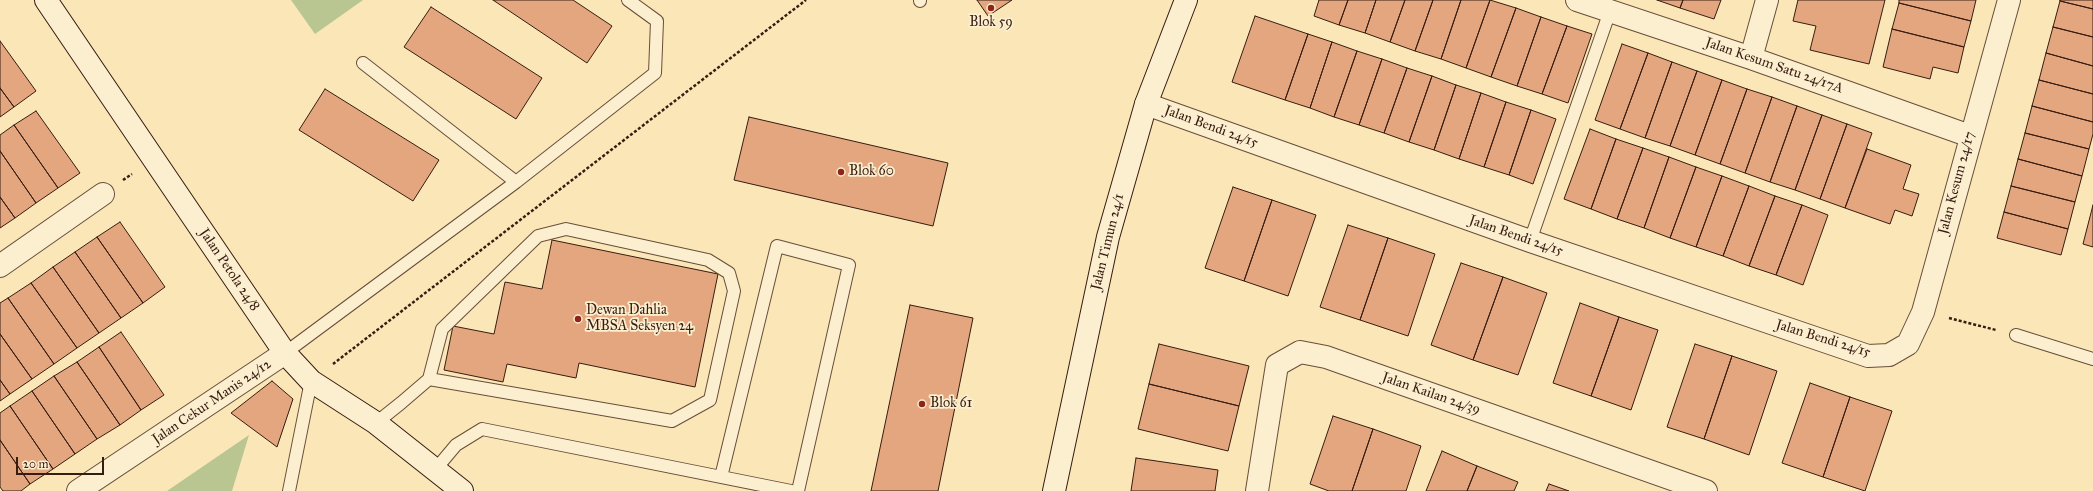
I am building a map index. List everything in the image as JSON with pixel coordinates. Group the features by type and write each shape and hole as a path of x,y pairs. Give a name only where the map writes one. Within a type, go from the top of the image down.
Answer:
{"street":[{"name":"Jalan Petola 24/8","path":"46,0 285,353 311,381 376,423 461,491"},
{"name":"Jalan Timun 24/1","path":"1054,491 1108,236 1146,104 1186,0"},
{"name":"Jalan Kesum Satu 24/17A","path":"1577,0 1751,58 1970,136"},
{"path":"1751,58 1768,0"},
{"name":"Jalan Kesum 24/17","path":"1890,355 1908,344 1923,312 1970,136 2009,0"},
{"name":"Jalan Bendi 24/15","path":"1146,104 1530,241 1868,356 1890,355"},
{"path":"0,266 103,194"},
{"name":"Jalan Kailan 24/39","path":"1256,491 1277,365 1300,352 1326,357 1706,491"},
{"name":"Jalan Cekur Manis 24/12","path":"78,491 285,353"}],"lane":[{"path":"285,353 516,182 655,73 658,21 628,0"},
{"path":"1530,241 1610,11"},
{"path":"363,63 516,182"},
{"path":"376,423 429,379 442,329 538,236 566,229 708,260 729,273 734,291 710,400 672,421 429,379"},
{"path":"721,477 777,246 849,265 798,491"},
{"path":"2016,334 2093,359"},
{"path":"289,491 311,381"},
{"path":"435,470 456,445 482,429 791,491"}],"path":[{"path":"311,381 806,0"},
{"path":"103,194 154,159"},
{"path":"1923,312 2016,334"}],"green space":[{"path":"291,0 363,0 315,34"},
{"path":"249,435 232,491 167,491"}],"building":[{"path":"493,0 573,0 612,26 587,63"},
{"name":"Blok 59","path":"977,0 1012,0 988,16"},
{"path":"1319,0 1348,0 1339,25 1314,16"},
{"path":"1348,0 1376,0 1365,33 1339,25"},
{"path":"1376,0 1405,0 1390,42 1365,33"},
{"path":"1405,0 1433,0 1415,51 1390,42"},
{"path":"1433,0 1461,0 1441,59 1415,51"},
{"path":"1461,0 1490,0 1466,68 1441,59"},
{"path":"1490,0 1516,8 1491,77 1466,68"},
{"path":"1657,0 1683,0 1680,8"},
{"path":"1683,0 1721,0 1714,19 1680,8"},
{"path":"1798,0 1885,0 1869,64 1810,50 1816,26 1793,21"},
{"path":"1899,0 1976,0 1971,21 1899,3"},
{"path":"2093,0 2093,9 2060,1"},
{"path":"2060,1 2093,9 2093,37 2053,27"},
{"path":"1899,3 1971,21 1964,47 1892,29"},
{"path":"431,7 542,78 516,119 404,47"},
{"path":"1516,8 1541,17 1517,86 1491,77"},
{"path":"1255,16 1308,34 1285,100 1232,82"},
{"path":"1541,17 1567,26 1542,94 1517,86"},
{"path":"1567,26 1592,34 1568,103 1542,94"},
{"path":"2053,27 2093,37 2093,66 2046,53"},
{"path":"1892,29 1964,47 1958,73 1933,67 1930,79 1883,67"},
{"path":"1308,34 1332,42 1310,108 1285,100"},
{"path":"0,41 36,91 14,107 0,88"},
{"path":"1332,42 1357,51 1334,117 1310,108"},
{"path":"1622,44 1648,53 1620,129 1595,120"},
{"path":"1357,51 1382,59 1359,125 1334,117"},
{"path":"1648,53 1672,62 1645,138 1620,129"},
{"path":"2046,53 2093,66 2093,94 2039,80"},
{"path":"1382,59 1407,68 1384,133 1359,125"},
{"path":"1672,62 1697,71 1670,146 1645,138"},
{"path":"1407,68 1432,76 1409,142 1384,133"},
{"path":"1697,71 1722,80 1695,155 1670,146"},
{"path":"1432,76 1456,85 1434,150 1409,142"},
{"path":"1722,80 1747,89 1720,164 1695,155"},
{"path":"2039,80 2093,94 2093,122 2032,106"},
{"path":"1456,85 1481,93 1459,159 1434,150"},
{"path":"0,88 14,107 0,117"},
{"path":"325,89 439,160 413,201 299,130"},
{"path":"1747,89 1772,97 1745,173 1720,164"},
{"path":"1481,93 1506,102 1484,167 1459,159"},
{"path":"1772,97 1797,106 1770,182 1745,173"},
{"path":"1506,102 1531,110 1509,175 1484,167"},
{"path":"1797,106 1822,115 1795,190 1770,182"},
{"path":"2032,106 2093,122 2093,134 2089,149 2025,133"},
{"path":"1531,110 1556,119 1533,184 1509,175"},
{"path":"36,111 80,173 58,188 14,125"},
{"path":"1822,115 1847,124 1820,199 1795,190"},
{"name":"Blok 60","path":"749,117 948,163 933,226 734,180"},
{"path":"1847,124 1872,133 1845,208 1820,199"},
{"path":"14,125 58,188 36,203 0,151 0,135"},
{"path":"1590,129 1616,139 1591,209 1564,199"},
{"path":"2025,133 2089,149 2082,176 2018,159"},
{"path":"1616,139 1643,148 1617,219 1591,209"},
{"path":"1643,148 1669,157 1644,228 1617,219"},
{"path":"1867,149 1911,165 1903,189 1919,194 1912,216 1895,210 1890,224 1845,208"},
{"path":"0,151 36,203 15,218 0,197"},
{"path":"1669,157 1696,167 1670,238 1644,228"},
{"path":"2018,159 2082,176 2075,202 2011,186"},
{"path":"1696,167 1722,176 1696,247 1670,238"},
{"path":"1722,176 1749,186 1723,256 1696,247"},
{"path":"1749,186 1775,196 1749,266 1723,256"},
{"path":"2011,186 2075,202 2068,229 2004,212"},
{"path":"1233,187 1272,200 1244,281 1205,268"},
{"path":"1775,196 1802,205 1776,275 1749,266"},
{"path":"0,197 15,218 0,228"},
{"path":"1272,200 1316,215 1288,296 1244,281"},
{"path":"1802,205 1828,215 1803,285 1776,275"},
{"path":"2093,205 2093,247 2083,244"},
{"path":"2004,212 2068,229 2061,255 1997,238"},
{"path":"120,222 165,287 143,303 97,237"},
{"path":"1348,225 1388,238 1360,320 1320,307"},
{"path":"97,237 143,303 121,318 75,252"},
{"path":"1388,238 1435,254 1408,336 1360,320"},
{"path":"552,240 718,274 695,387 579,363 576,378 507,364 503,382 444,370 453,326 494,334 505,282 542,289"},
{"path":"75,252 121,318 99,333 53,267"},
{"path":"1461,263 1503,277 1473,360 1431,345"},
{"path":"53,267 99,333 77,348 31,283"},
{"path":"1503,277 1547,293 1518,375 1473,360"},
{"path":"31,283 77,348 54,364 8,298"},
{"path":"8,298 54,364 32,379 0,334 0,303"},
{"path":"1580,303 1619,317 1591,396 1553,383"},
{"name":"Blok 61","path":"910,305 973,318 938,491 871,491"},
{"path":"1619,317 1658,330 1631,410 1591,396"},
{"path":"121,332 164,395 141,410 99,347"},
{"path":"0,334 32,379 10,394 0,380"},
{"path":"1159,344 1249,366 1239,406 1149,384"},
{"path":"1695,344 1732,356 1704,439 1667,427"},
{"path":"99,347 141,410 120,425 77,362"},
{"path":"1732,356 1777,371 1749,455 1704,439"},
{"path":"77,362 120,425 97,439 54,376"},
{"path":"54,376 97,439 75,454 32,391"},
{"path":"0,380 10,394 0,401"},
{"path":"272,381 293,399 277,447 231,413"},
{"path":"1810,383 1850,397 1823,477 1782,463"},
{"path":"1149,384 1239,406 1228,451 1138,429"},
{"path":"32,391 75,454 53,469 10,406"},
{"path":"1850,397 1892,411 1865,491 1823,477"},
{"path":"10,406 53,469 30,484 0,440 0,413"},
{"path":"1333,416 1373,429 1352,491 1329,491 1310,484"},
{"path":"1373,429 1421,446 1406,491 1352,491"},
{"path":"0,440 30,484 21,491 3,491 0,487"},
{"path":"1442,451 1477,466 1467,491 1426,491"},
{"path":"1136,458 1218,470 1215,491 1131,491"},
{"path":"1477,466 1518,482 1514,491 1467,491"},
{"path":"1549,484 1569,491 1546,491"}],"place":[{"name":"Blok 59","path":"991,8"},
{"name":"Blok 60","path":"841,172"},
{"name":"Dewan Dahlia MBSA Seksyen 24","path":"578,319"},
{"name":"Blok 61","path":"922,404"}]}
